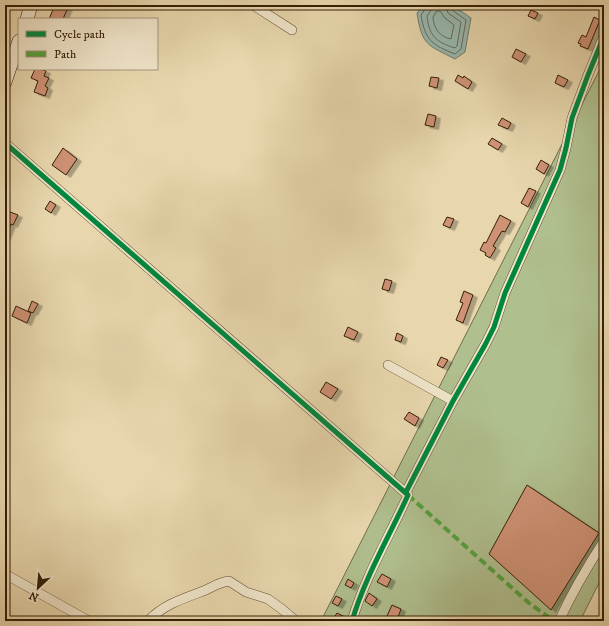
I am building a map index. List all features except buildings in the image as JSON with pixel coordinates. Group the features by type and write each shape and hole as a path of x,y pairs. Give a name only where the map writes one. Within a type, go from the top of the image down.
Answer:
{"street":[{"path":"26,18 31,5"},
{"path":"253,5 292,30"},
{"path":"352,621 354,611 377,558 408,495 406,492 453,401 494,327 505,293 554,186 566,148 572,118 604,36"},
{"path":"5,82 18,44"},
{"path":"5,143 406,492"},
{"path":"388,364 453,401"},
{"path":"559,621 590,563 604,541"},
{"path":"5,574 89,621"},
{"path":"148,621 171,603 219,583 229,581 246,592 268,599 296,621"}],"green space":[{"path":"604,61 604,573 580,621 321,621"}],"water":[{"path":"424,5 452,5 471,18 465,52 455,59 438,51 428,43 421,32 417,13"}],"marked path":[{"path":"408,495 529,603 554,621"}],"cycle path":[{"path":"406,492 453,401 494,327 505,293 560,170 572,118 604,36"},
{"path":"5,143 408,495 370,573 352,621"}]}
